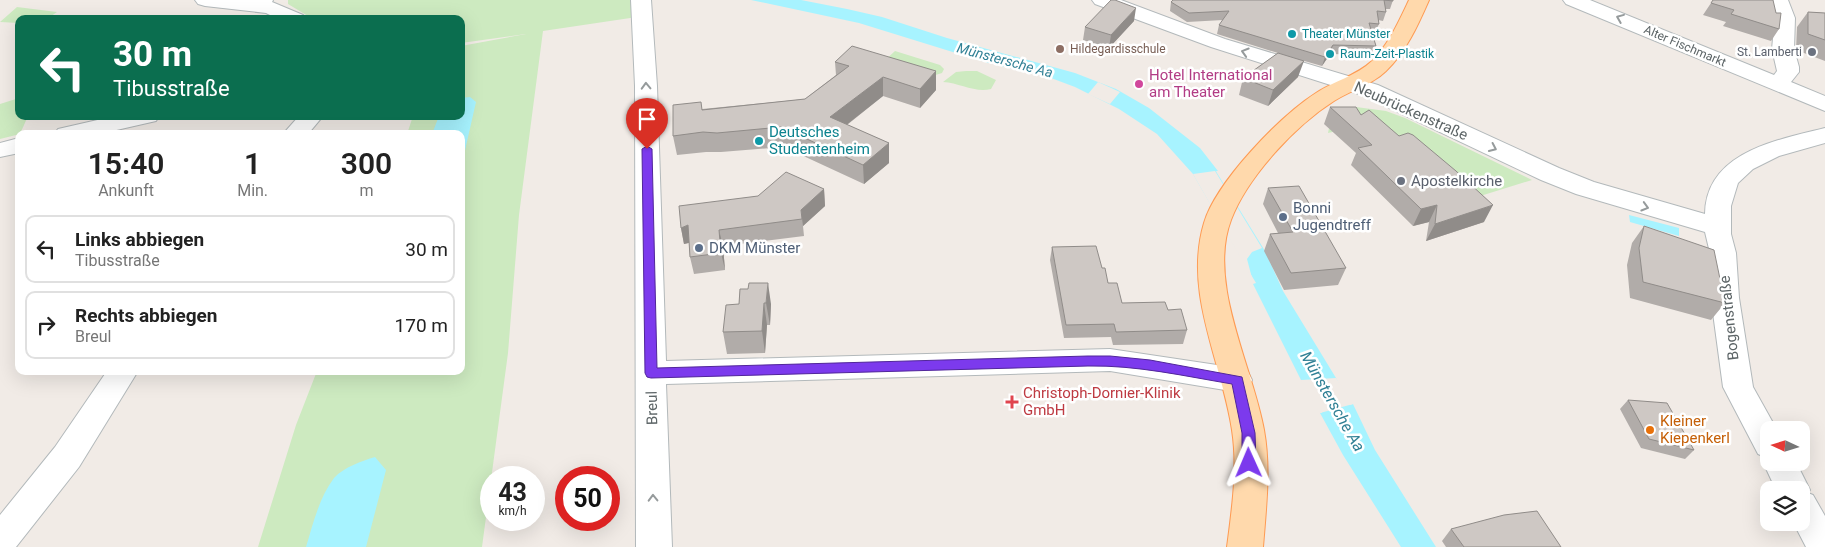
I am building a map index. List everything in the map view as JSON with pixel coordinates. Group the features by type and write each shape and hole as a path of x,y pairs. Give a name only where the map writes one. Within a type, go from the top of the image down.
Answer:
{"main road":[{"path":"1245,547 1249,500 1249,445 1237,380 1223,332 1211,272 1212,242 1218,219 1232,194 1279,137 1312,105 1360,87 1381,64 1401,35 1419,0"}],"street":[{"path":"205,0 260,3 287,15"},
{"name":"Neubrückenstraße","path":"1102,0 1218,43 1360,87 1576,185 1618,199 1718,227"},
{"name":"Alter Fischmarkt","path":"1573,0 1825,104"},
{"path":"1778,0 1785,18 1783,49 1788,67 1788,72 1778,84"},
{"name":"Breul","path":"642,9 646,86 654,547"},
{"path":"84,130 130,120"},
{"path":"299,130 308,120"},
{"name":"Bogenstraße","path":"1760,430 1747,408 1738,387 1734,366 1725,298 1723,253 1718,227 1718,206 1726,182 1733,172 1759,156 1789,144 1825,135"},
{"path":"0,150 15,146"},
{"path":"651,373 1110,360 1237,380"},
{"path":"0,541 67,456 120,375"},
{"path":"1810,521 1824,547"}],"green space":[{"path":"288,0 638,0 637,17 543,31 519,215 508,353 493,466 480,466 480,531 484,531 482,547 258,547 296,425 315,375 465,375 465,130 408,130 412,120 465,120 465,45 526,34 465,42 465,15 306,15 288,4"},
{"path":"17,7 57,12 53,15 15,15 15,23 0,22"},
{"path":"895,51 940,65 944,69 942,73 929,77 882,63"},
{"path":"977,71 996,80 991,89 985,90 943,82 956,72"},
{"path":"15,99 15,120 26,120 22,130 15,130 15,135 0,139 0,104"},
{"path":"1356,107 1386,111 1405,118 1532,180 1461,202 1337,131 1328,133 1330,123"}],"water":[{"name":"Münstersche Aa","path":"751,0 801,0 847,9 882,17 947,38 1075,73 1116,89 1149,108 1200,148 1218,171 1216,171 1265,251 1283,291 1336,378 1350,405 1353,404 1375,450 1436,547 1401,547 1343,455 1320,413 1322,413 1305,380 1301,380 1253,284 1256,283 1193,174 1157,134 1119,109 1075,87 1051,78 985,62 859,23"},
{"path":"470,97 476,102 465,150 465,130 434,130 437,120 465,120 465,98"},
{"path":"1629,215 1679,228 1679,236 1630,222"},
{"path":"375,457 386,470 366,547 306,547 320,503 334,478 348,468"}],"pier":[{"path":"1098,82 1120,92 1110,104 1088,94"},
{"path":"1215,171 1262,248 1252,252 1247,259 1252,278 1193,174"},
{"path":"1336,378 1353,404 1320,413 1301,380"}],"building":[{"path":"1111,0 1136,8 1111,35 1085,27"},
{"name":"Theater Münster","path":"1173,0 1384,0 1386,12 1377,11 1379,24 1369,23 1376,46 1333,45 1325,57 1219,25 1229,11 1189,13 1171,2"},
{"path":"1713,0 1773,0 1776,13 1781,13 1779,29 1731,14 1734,10 1711,3"},
{"path":"1808,12 1825,13 1825,40 1808,34"},
{"path":"852,46 936,71 920,89 883,77 830,117 889,143 863,165 781,127 673,136 673,105 701,102 702,110 805,99 849,66 835,62"},
{"path":"1278,53 1304,61 1273,90 1243,78"},
{"path":"1330,107 1356,107 1361,115 1369,110 1399,136 1408,133 1413,135 1493,205 1435,224 1437,205 1421,209 1358,148 1372,145"},
{"path":"786,172 824,189 801,210 802,219 719,230 721,253 690,257 688,225 681,228 679,206 758,196"},
{"path":"1299,186 1346,268 1291,273 1270,234 1293,232 1268,188"},
{"path":"1644,226 1714,250 1725,303 1643,282 1639,248"},
{"path":"1096,246 1102,268 1105,268 1108,283 1117,283 1122,303 1165,302 1168,310 1181,309 1187,330 1116,332 1114,324 1066,325 1052,247"},
{"path":"749,283 768,283 762,331 723,332 726,305 739,304 740,289 748,289"},
{"path":"1628,400 1667,403 1694,450 1649,439"},
{"path":"1537,511 1561,547 1464,547 1451,529 1504,515"}],"place":[{"name":"Theater Münster","path":"1292,34"},
{"name":"Hildegardisschule","path":"1060,49"},
{"name":"St. Lamberti","path":"1812,52"},
{"name":"Raum-Zeit-Plastik","path":"1330,54"},
{"name":"Hotel International am Theater","path":"1139,84"},
{"name":"Deutsches Studentenheim","path":"759,141"},
{"name":"Apostelkirche","path":"1401,181"},
{"name":"Bonni Jugendtreff","path":"1283,217"},
{"name":"DKM Münster","path":"699,248"},
{"name":"Christoph-Dornier-Klinik GmbH","path":"1012,402"},
{"name":"Kleiner Kiepenkerl","path":"1650,430"}],"route":[{"path":"647,149 651,373 1110,360 1150,365 1237,380 1248,433 1249,463"}]}
